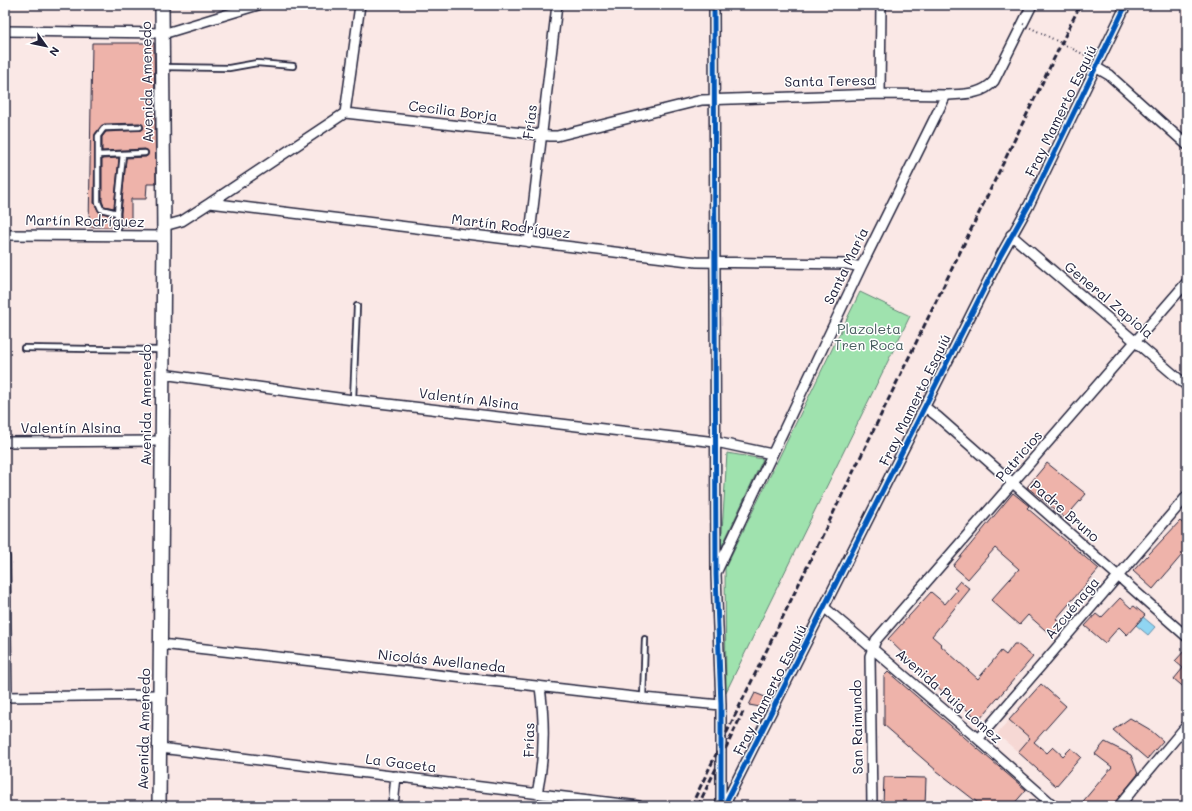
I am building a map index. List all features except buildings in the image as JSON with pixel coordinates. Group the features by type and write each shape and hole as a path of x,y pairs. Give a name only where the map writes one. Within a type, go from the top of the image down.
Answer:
{"street":[{"name":"Avenida Amenedo","path":"159,806 164,231 162,5"},
{"path":"5,31 172,32 258,5"},
{"path":"210,203 345,113 360,5"},
{"name":"Frías","path":"529,242 557,5"},
{"path":"714,5 716,575 723,806"},
{"path":"880,94 881,5"},
{"path":"946,95 976,92 990,86 994,81 1032,5"},
{"name":"Fray Mamerto Esquiú","path":"723,806 825,608 1011,236 1029,205 1126,5"},
{"path":"1098,65 1187,145"},
{"name":"Santa Teresa","path":"715,98 880,94 946,95"},
{"name":"Santa María","path":"716,575 860,267 946,95"},
{"name":"Cecilia Borja","path":"345,113 542,136 557,136 715,98"},
{"name":"Martín Rodríguez","path":"5,234 118,236 164,231 210,203 715,264 847,264 860,267"},
{"name":"General Zapiola","path":"1011,236 1187,386"},
{"name":"Patricios","path":"871,648 876,640 1187,282"},
{"name":"Valentín Alsina","path":"162,374 353,400 716,442 772,454"},
{"name":"Padre Bruno","path":"925,407 1187,637"},
{"name":"Valentín Alsina","path":"5,442 162,441"},
{"name":"Azcuénaga","path":"978,739 1187,496"},
{"path":"5,557 6,697 161,696"},
{"name":"Avenida Puig Lomez","path":"825,608 1054,806"},
{"name":"Nicolás Avellaneda","path":"161,644 540,687 721,705"},
{"name":"San Raimundo","path":"871,648 872,806"},
{"name":"Frías","path":"537,794 544,753 545,732 540,687"},
{"path":"1119,806 1187,725"},
{"name":"La Gaceta","path":"160,748 639,806"},
{"path":"393,806 396,776"}],"lane":[{"path":"163,67 229,68 257,63 293,66"},
{"path":"117,213 101,209 98,202 98,136 104,128 140,127"},
{"path":"98,155 145,153"},
{"path":"118,236 117,213 123,154"},
{"path":"353,400 357,306"},
{"path":"24,348 162,350"},
{"path":"643,698 645,638"}],"path":[{"path":"1023,24 1098,65"}],"shaded area":[{"path":"1009,720 1030,738 1018,752 997,734"}],"green space":[{"name":"Plazoleta Tren Roca","path":"860,292 910,316 726,692 725,568"},
{"path":"727,453 763,459 721,548"}],"water":[{"path":"1143,617 1155,627 1148,635 1136,625"}],"railway":[{"path":"691,806 1080,5"},
{"path":"698,806 743,712"}],"cycle path":[{"path":"714,5 716,575 721,705 721,806"},
{"path":"724,806 1001,255 1029,205 1126,5"}]}
